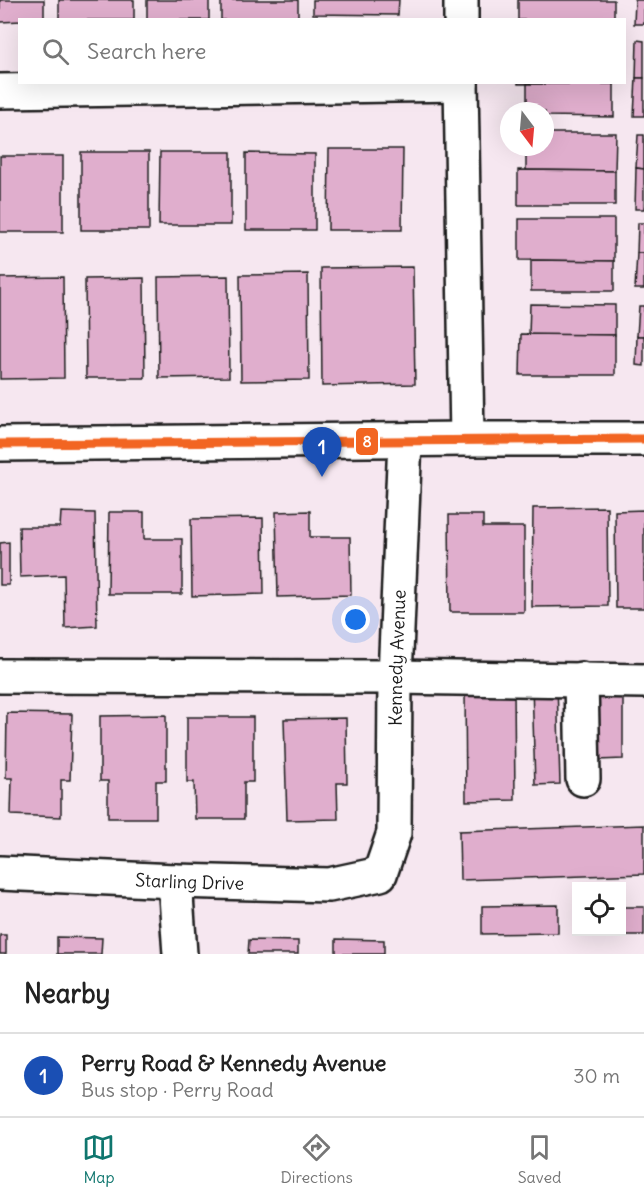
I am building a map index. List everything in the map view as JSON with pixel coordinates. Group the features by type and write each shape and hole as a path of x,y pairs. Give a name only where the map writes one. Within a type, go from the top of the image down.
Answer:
{"street":[{"path":"461,0 461,18"},
{"path":"0,91 403,84"},
{"path":"461,84 467,439"},
{"path":"0,444 644,439"},
{"name":"Kennedy Avenue","path":"380,874 394,832 395,676 405,440"},
{"path":"0,676 395,676 644,681"},
{"path":"581,679 583,779"},
{"name":"Starling Drive","path":"0,873 329,885 380,874"},
{"path":"175,881 180,954"}],"building":[{"path":"0,0 44,0 44,18 18,18 18,21 0,22"},
{"path":"59,0 134,0 134,18 59,18"},
{"path":"147,0 209,0 209,18 147,18"},
{"path":"221,0 298,0 298,18 221,18"},
{"path":"313,0 399,0 398,15 313,14"},
{"path":"518,0 614,0 614,18 518,18"},
{"path":"635,0 644,0 644,24 634,24"},
{"path":"637,40 644,41 644,78 636,78"},
{"path":"636,78 644,78 644,116 634,116"},
{"path":"527,84 614,84 614,117 554,116 554,102 527,102"},
{"path":"554,133 616,133 615,171 526,170 526,156 554,156"},
{"path":"638,135 644,135 644,169 636,168"},
{"path":"329,149 403,149 402,230 328,230"},
{"path":"81,152 149,152 149,230 81,230"},
{"path":"160,152 231,152 231,225 159,225"},
{"path":"246,153 315,154 315,230 246,230"},
{"path":"0,156 63,156 63,232 0,232"},
{"path":"636,168 644,169 644,209 635,209"},
{"path":"518,170 615,171 615,205 518,205"},
{"path":"519,219 614,219 614,261 519,260"},
{"path":"638,223 644,223 644,253 637,253"},
{"path":"637,253 644,253 644,289 635,289"},
{"path":"531,260 614,261 614,291 531,291"},
{"path":"413,267 415,384 322,386 321,268"},
{"path":"308,274 309,380 241,381 240,275"},
{"path":"228,276 229,377 159,378 158,277"},
{"path":"63,277 64,378 0,379 0,278"},
{"path":"144,278 145,378 86,378 85,279"},
{"path":"530,304 615,305 615,335 529,335"},
{"path":"639,306 644,306 644,336 637,336"},
{"path":"521,334 615,335 615,375 520,375"},
{"path":"637,336 644,336 644,366 636,365"},
{"path":"607,507 608,606 532,607 533,508"},
{"path":"644,510 644,608 616,608 615,511"},
{"path":"310,511 310,537 350,537 351,595 278,597 276,512"},
{"path":"61,512 95,513 97,626 65,628 64,575 20,577 19,527 60,527"},
{"path":"109,512 144,512 144,539 182,539 182,594 108,594"},
{"path":"449,515 483,515 483,527 524,527 524,612 450,612"},
{"path":"263,518 264,594 192,596 191,519"},
{"path":"9,542 9,585 0,585 0,543"},
{"path":"557,683 560,784 535,785 532,684"},
{"path":"514,689 515,800 466,801 465,690"},
{"path":"623,696 623,759 598,760 598,697"},
{"path":"7,713 72,714 70,780 61,780 61,817 11,815 12,778 6,778"},
{"path":"166,715 166,781 156,781 156,818 108,818 108,781 100,781 100,716"},
{"path":"187,717 253,717 253,782 244,782 244,819 195,819 194,782 187,782"},
{"path":"346,718 347,783 337,783 338,819 287,820 284,719"},
{"path":"644,825 644,874 460,880 459,831"},
{"path":"558,905 558,933 482,934 482,906"},
{"path":"626,907 644,907 644,935 626,935"},
{"path":"0,935 6,935 6,954 0,954"},
{"path":"57,937 102,938 101,954 57,954"},
{"path":"336,939 384,940 384,954 336,954"},
{"path":"249,940 298,941 298,954 248,954"}],"transit line":[{"name":"8","path":"0,444 644,439"}],"place":[{"name":"Perry Road & Kennedy Avenue","path":"322,477"}]}
